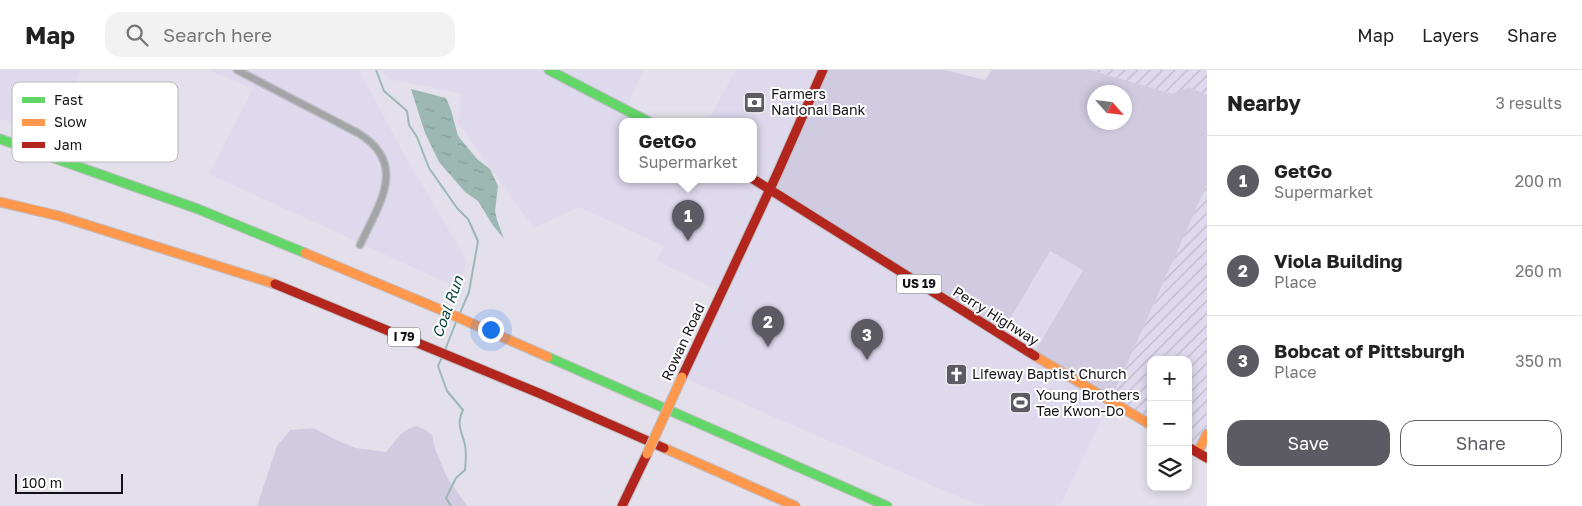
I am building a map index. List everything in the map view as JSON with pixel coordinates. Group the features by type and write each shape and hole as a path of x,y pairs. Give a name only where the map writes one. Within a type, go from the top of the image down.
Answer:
{"main road":[{"path":"549,70 641,118"},
{"name":"Rowan Road","path":"622,506 770,189 823,70"},
{"path":"0,139 12,143"},
{"path":"69,162 198,209 439,309 887,506"},
{"name":"Perry Highway","path":"757,182 993,331 1147,423"},
{"name":"I 79","path":"0,202 59,216 281,286 540,394 795,506"},
{"path":"1198,452 1207,434"},
{"path":"1192,449 1207,458"}],"street":[{"path":"237,70 358,133 373,144 381,153 386,170 384,190 360,245"}],"shaded area":[{"path":"0,70 81,70 75,82 12,82 12,122 0,119"},
{"path":"208,70 359,70 404,154 467,261 458,288 209,174 253,89"},
{"path":"382,70 643,70 625,110 641,118 619,118 619,183 757,183 757,118 709,118 736,70 823,70 1001,335 1050,251 1083,270 1033,355 1110,402 1060,506 980,506 682,377 721,292 657,261 664,246 579,207 534,228 458,123 462,94 389,79"},
{"path":"823,70 945,70 985,80 992,70 1090,70 1172,94 1189,87 1207,95 1207,184 1110,402 1033,355 1083,270 1050,251 1001,335 769,189"},
{"path":"1090,70 1207,70 1207,95 1189,87 1172,94"},
{"path":"1207,184 1207,434 1198,452 1192,449 1192,356 1147,356 1147,423 1110,402"},
{"path":"417,426 432,435 435,449 447,477 467,506 257,506 277,446 290,430 314,428 356,448 386,452 403,433"}],"water":[{"path":"411,89 446,98 458,136 477,159 490,169 498,186 495,211 504,239 478,201 465,192 439,162 425,133"}],"waterway":[{"name":"Coal Run","path":"376,70 384,91 407,111 409,125 417,137 429,168 457,208 468,219 478,241 469,292 460,313"},
{"name":"Coal Run","path":"445,350 456,322"},
{"name":"Coal Run","path":"442,357 438,366 447,391 463,410 460,426 466,452 465,470 456,478 446,498 451,506"}],"traffic: fast":[{"path":"549,70 641,118"},
{"path":"0,139 12,143"},
{"path":"65,162 198,209 305,253"},
{"path":"548,357 887,506"}],"traffic: slow":[{"path":"0,202 59,216 275,284"},
{"path":"305,253 548,357"},
{"path":"1035,356 1147,423"},
{"path":"647,454 682,377"},
{"path":"1198,452 1207,434"},
{"path":"664,448 795,506"}],"traffic: jam":[{"path":"682,377 777,174 823,70"},
{"path":"757,182 1035,356"},
{"path":"275,284 541,394 664,448"},
{"path":"1192,449 1207,458"},
{"path":"622,506 647,454"}],"place":[{"name":"Farmers National Bank","path":"755,102"},
{"name":"GetGo","path":"688,241"},
{"name":"Viola Building","path":"768,347"},
{"name":"Bobcat of Pittsburgh","path":"867,360"},
{"name":"Lifeway Baptist Church","path":"956,374"},
{"name":"Young Brothers Tae Kwon-Do","path":"1020,403"}]}
